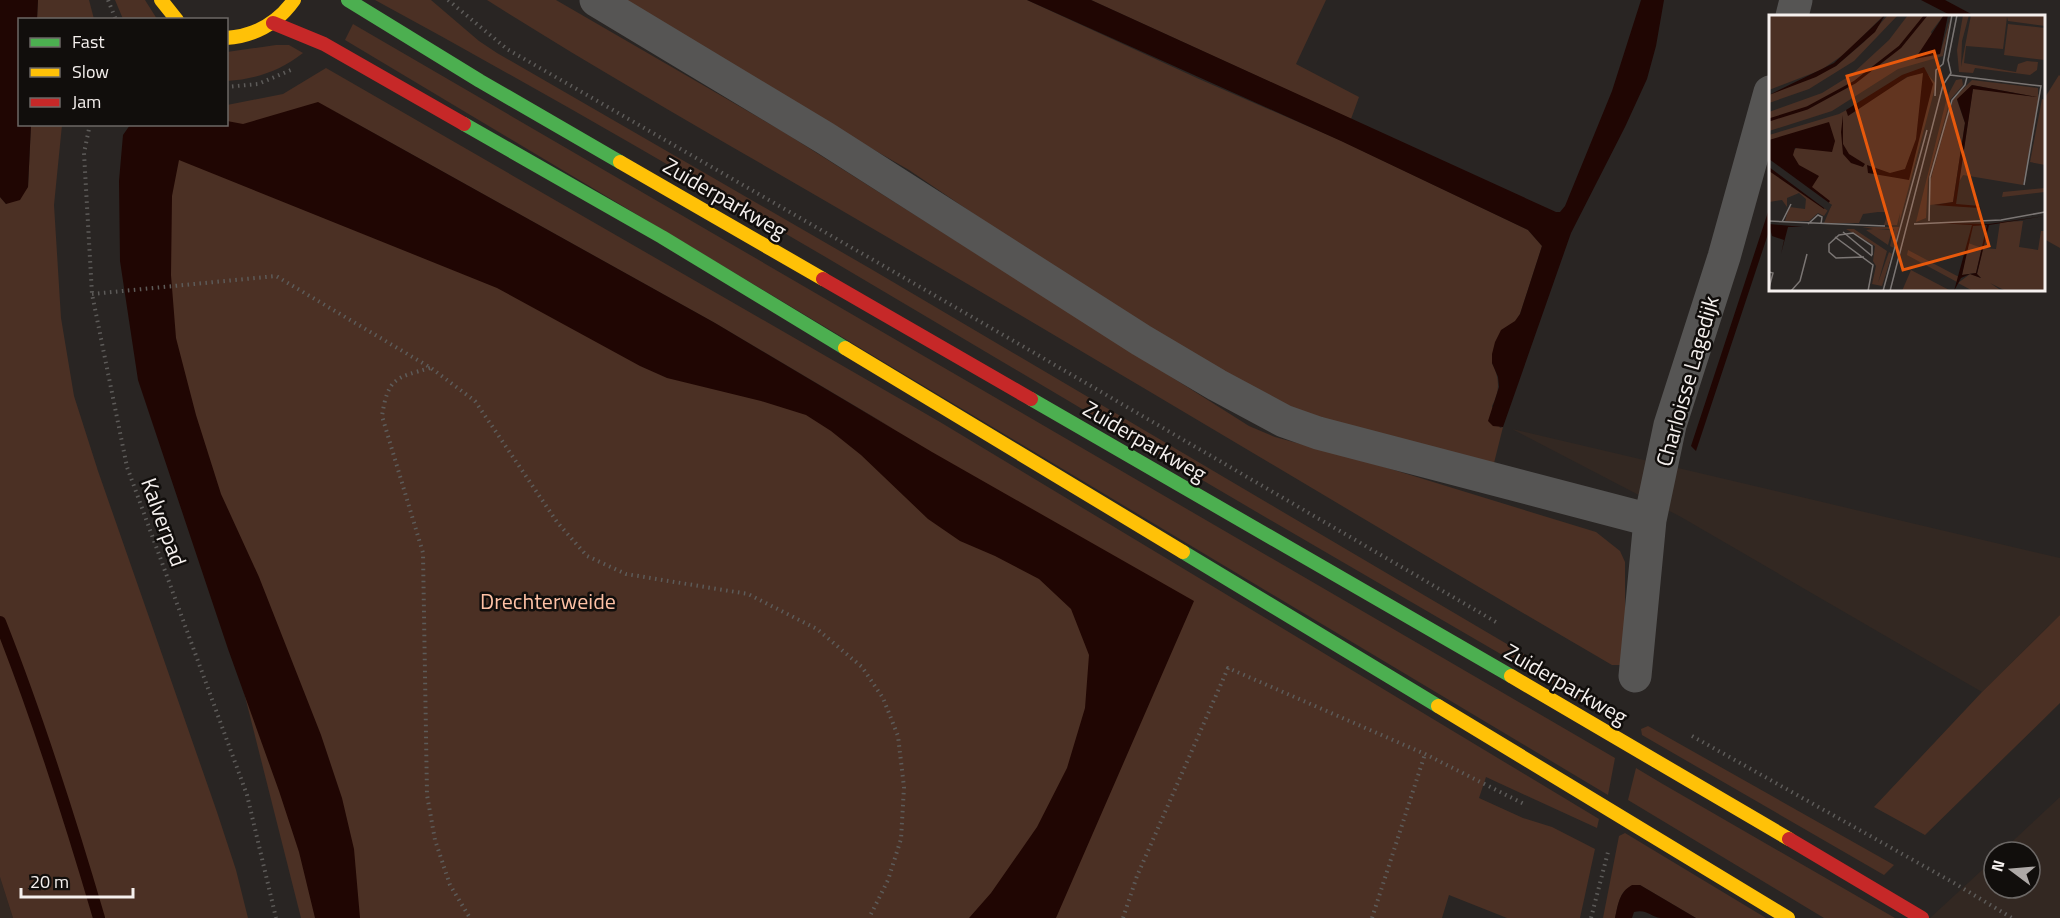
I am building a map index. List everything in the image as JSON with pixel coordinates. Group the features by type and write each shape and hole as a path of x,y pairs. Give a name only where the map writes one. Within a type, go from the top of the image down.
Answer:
{"main road":[{"path":"161,0 175,18"},
{"path":"228,38 246,36 260,31 273,23 294,0"},
{"name":"Zuiderparkweg","path":"348,0 480,81 1630,745 1922,918"},
{"path":"273,23 324,44 662,237 1788,918"}],"street":[{"path":"596,0 825,138 1141,340 1284,421 1318,433 1650,520"},
{"path":"1792,15 1796,0"},
{"name":"Charloisse Lagedijk","path":"1635,676 1650,520 1670,425 1724,257 1769,96"}],"path":[{"path":"108,0 115,18"},
{"name":"Zuiderparkweg","path":"448,0 507,49 1504,627"},
{"name":"Kalverpad","path":"90,126 84,153 92,294 127,467 247,795 276,918"},
{"path":"92,294 276,276 431,368 475,401 557,522 587,556 626,574 748,594 817,629 862,668 884,698 898,736 904,787 901,839 888,880 868,918"},
{"path":"431,368 399,377 386,394 382,416 423,553 427,795 435,840 450,885 470,918"},
{"path":"1123,918 1137,876 1228,668 1425,754 1528,806"},
{"path":"1685,733 1954,882 2012,918"},
{"path":"1372,918 1425,754"}],"shaded area":[{"path":"0,0 38,0 37,18 18,18 18,126 31,126 28,187 20,200 6,204 0,197"},
{"path":"1027,0 1091,0 1560,212 1565,206 1612,91 1641,0 1664,0 1656,46 1647,79 1571,233 1503,427 1493,426 1488,421 1499,387 1498,377 1492,363 1492,354 1501,330 1515,321 1520,314 1542,246 1528,230 1341,141"},
{"path":"1921,0 1945,0 1973,15 1950,15"},
{"path":"318,102 715,323 932,452 1194,601 1056,918 969,918 991,893 1037,827 1067,768 1085,708 1089,655 1071,609 1039,579 960,541 928,519 861,455 806,415 761,401 667,378 640,366 497,288 179,160 172,196 171,275 176,338 196,415 221,494 259,577 321,735 342,798 354,849 360,918 315,918 299,852 279,791 228,649 138,380 120,261 119,181 123,135 129,126 228,126 228,121 243,124"},
{"path":"1769,209 1769,231 1696,451 1691,446"},
{"path":"1512,429 2060,558 2060,615 1982,692 1681,517"},
{"path":"2060,797 2060,918 1930,918 1982,870 1982,900 2042,900 2042,840 2014,840"},
{"path":"0,877 1,880 13,918 0,918"},
{"path":"1632,885 1640,885 1696,918 1661,918 1639,911 1634,912 1632,918 1615,918 1622,895"}],"green space":[{"path":"38,0 89,0 94,18 37,18"},
{"path":"115,0 145,0 156,18 123,18"},
{"path":"375,0 431,0 479,41 497,53 871,269 1617,709 1617,722 658,159"},
{"path":"487,0 556,0 782,131 1249,426 1275,437 1381,466 1596,532 1620,551 1625,562 1625,655 1622,665 1612,665 638,92"},
{"path":"613,0 1027,0 1199,79 1342,141 1528,230 1542,246 1520,314 1492,363 1498,385 1492,406 1500,428 1503,427 1494,463 1299,416 1146,331 909,170"},
{"path":"1091,0 1326,0 1296,64 1359,97 1351,119"},
{"path":"353,24 1615,758 1608,795 345,40"},
{"path":"289,45 303,53 286,65 267,73 228,81 228,52"},
{"name":"Drechterweide","path":"326,68 940,422 1599,819 1597,828 1486,777 1479,798 1523,818 1552,827 1595,849 1580,918 1507,918 1449,895 1442,918 301,918 152,328 144,151 228,126 233,123 228,121 228,105 283,94","holes":["318,102 715,323 894,429"]},
{"path":"2059,75 2060,248 2045,240 2045,97"},
{"path":"31,126 62,126 54,205 61,318 74,396 217,812 236,870 248,918 13,918 0,877 0,197 6,204 28,187"},
{"path":"2060,615 2060,703 1925,835 1874,807 1982,692"},
{"path":"1648,726 1894,865 1884,875 1642,735 1641,729"},
{"path":"1636,768 1895,918 1824,918 1628,800"},
{"path":"1625,833 1766,918 1696,918 1640,885 1624,891 1615,918 1603,918 1619,836"}],"waterway":[{"path":"0,622 53,769 99,918"}],"traffic: fast":[{"path":"348,0 480,81 620,162"},
{"path":"464,124 662,237 845,348"},
{"path":"1031,399 1511,676"},
{"path":"1183,552 1438,706"}],"traffic: slow":[{"path":"161,0 175,18"},
{"path":"228,38 246,35 273,22 294,0"},
{"path":"620,162 823,279"},
{"path":"845,348 1183,552"},
{"path":"1511,676 1789,839"},
{"path":"1438,706 1788,918"}],"traffic: jam":[{"path":"273,23 324,44 464,124"},
{"path":"823,279 1031,399"},
{"path":"1789,839 1922,918"}]}
